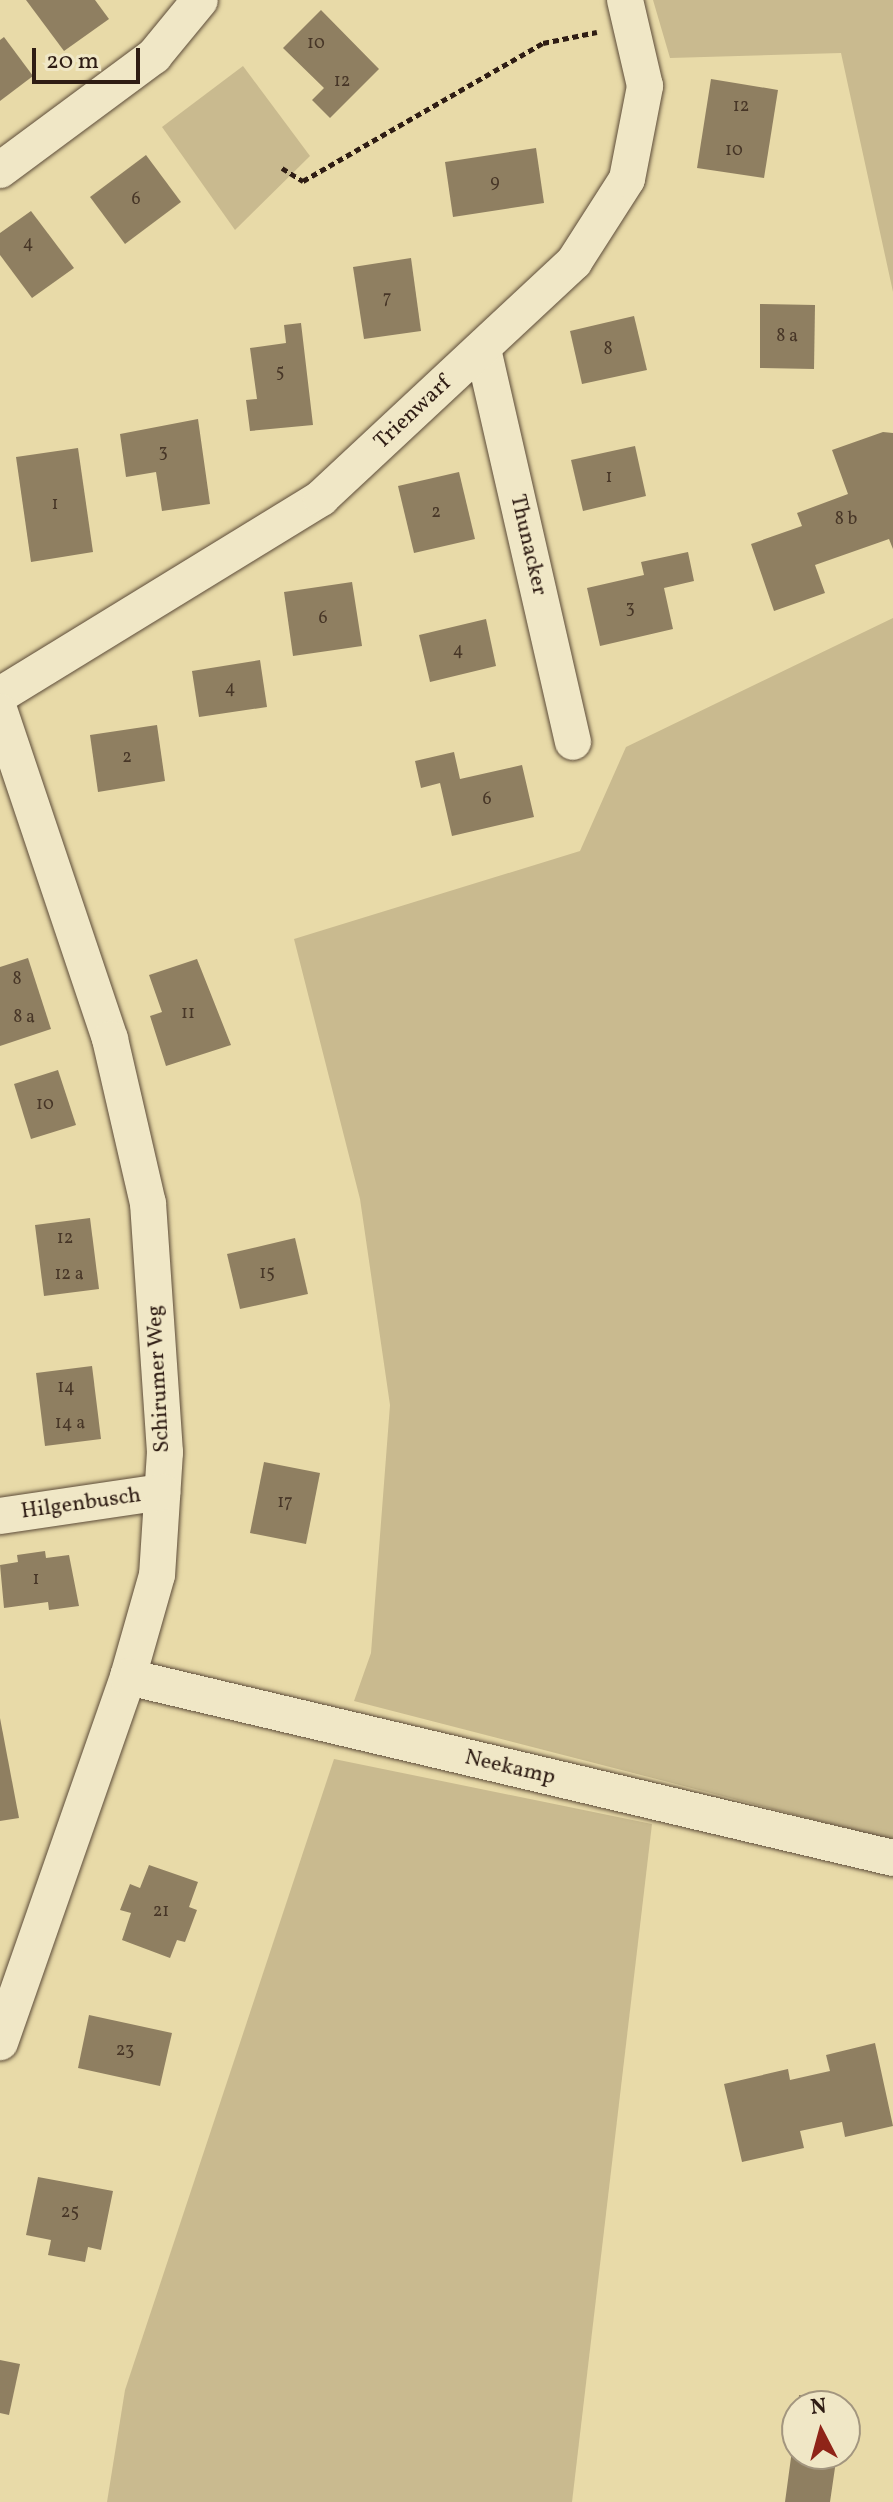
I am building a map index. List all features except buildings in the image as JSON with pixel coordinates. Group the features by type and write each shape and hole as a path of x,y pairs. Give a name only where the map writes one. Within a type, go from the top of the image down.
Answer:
{"street":[{"path":"0,170 154,56 200,0"},
{"name":"Trienwarf","path":"0,695 321,498 574,262 627,179 645,86 629,14"},
{"name":"Thunacker","path":"483,349 573,742"},
{"name":"Schirumer Weg","path":"0,712 110,1039 148,1203 165,1452 157,1575 128,1677 0,2042"},
{"name":"Hilgenbusch","path":"0,1516 162,1492"},
{"name":"Neekamp","path":"128,1677 893,1858"}],"path":[{"path":"282,168 303,181 543,43 629,14"}],"shaded area":[{"path":"653,0 893,0 893,292 841,53 670,58"},
{"path":"243,66 310,156 235,230 162,127"},
{"path":"893,618 893,1840 354,1701 371,1653 390,1405 360,1199 294,939 580,851 626,747"},
{"path":"334,1759 652,1824 572,2502 107,2502 125,2390"}]}
